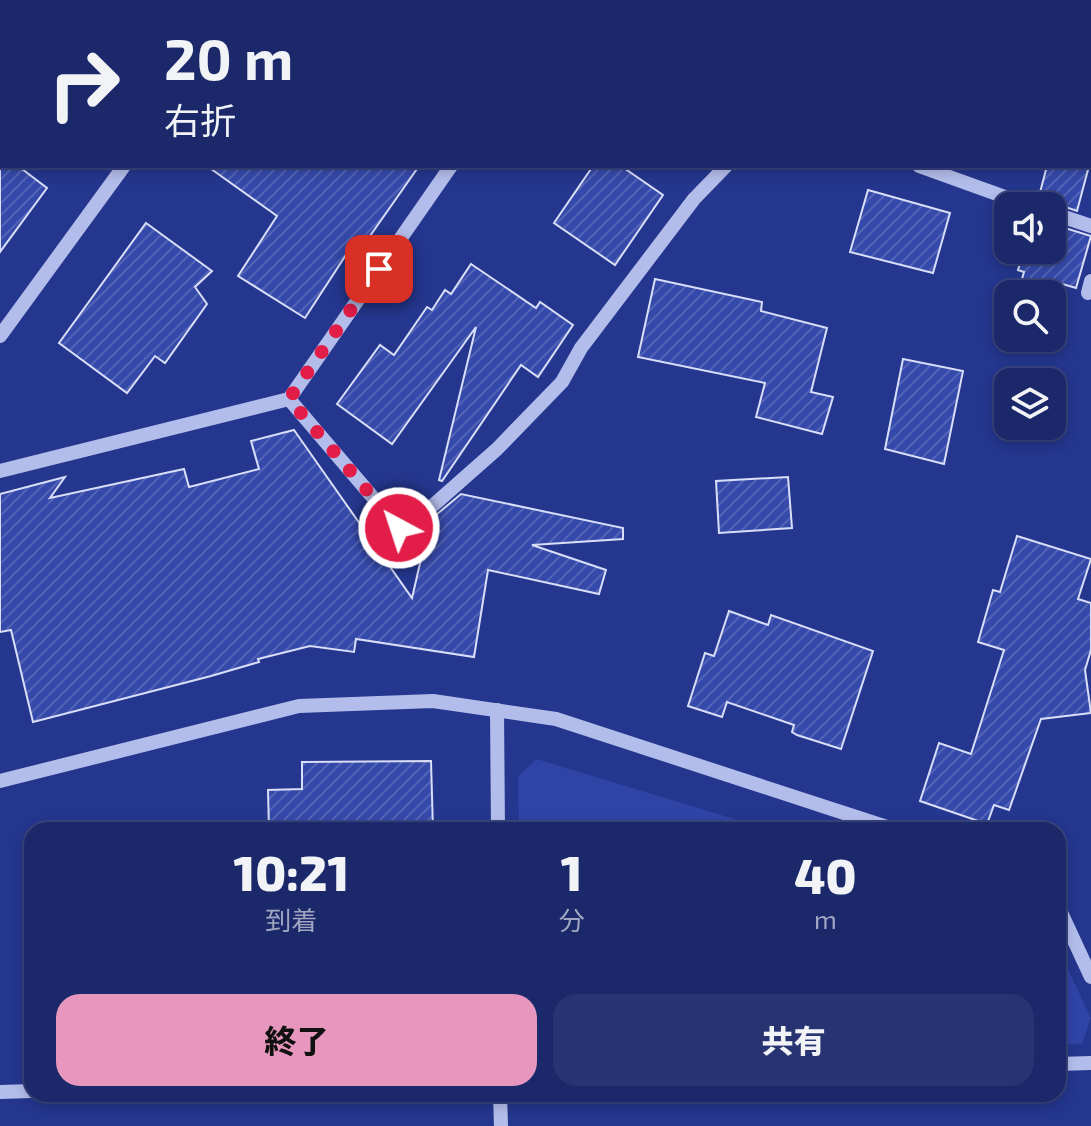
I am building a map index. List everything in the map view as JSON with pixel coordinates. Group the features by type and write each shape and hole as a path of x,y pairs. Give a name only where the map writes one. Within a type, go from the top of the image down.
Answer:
{"street":[{"path":"0,336 123,168"},
{"path":"0,471 289,399 450,168"},
{"path":"289,399 399,528 429,509 486,459 562,382 581,348 694,199 724,168"},
{"path":"925,168 994,193"},
{"path":"1066,218 1091,226"},
{"path":"0,781 299,706 433,701 556,719 871,822"},
{"path":"497,710 498,822"},
{"path":"1066,923 1091,977"},
{"path":"1066,1064 1091,1063"},
{"path":"0,1092 24,1091"},
{"path":"500,1102 501,1126"}],"shaded area":[{"path":"537,759 745,822 519,822 518,776"},
{"path":"1066,965 1091,1018 1082,1044 1066,1045"}],"building":[{"path":"0,168 21,168 47,188 0,252"},
{"path":"210,168 418,168 363,246 355,241 305,318 238,276 277,216"},
{"path":"592,168 624,168 663,195 615,265 554,223"},
{"path":"1046,168 1088,168 1077,211 1066,207 1066,192 1040,192"},
{"path":"868,190 950,213 933,273 850,252"},
{"path":"146,223 212,271 195,287 207,304 165,363 155,356 127,393 59,343"},
{"path":"1066,228 1091,236 1076,288 1066,285 1066,280 1025,280 1022,279 1024,272 1018,270 1020,264 1066,264"},
{"path":"471,264 536,308 540,302 573,325 538,377 521,365 442,481 439,480 476,327 392,444 337,404 380,345 394,355 427,307 432,310 445,290 451,294"},
{"path":"655,279 762,302 761,311 827,328 811,392 833,397 822,434 756,417 765,383 638,357"},
{"path":"903,359 963,371 944,464 885,449"},
{"path":"294,430 412,598 430,520 461,494 623,528 623,539 532,545 606,570 599,594 488,570 474,657 356,639 354,652 310,646 258,659 259,662 211,676 33,722 11,630 0,632 0,494 65,477 50,498 184,469 189,487 259,469 251,441"},
{"path":"788,477 792,528 719,533 716,481"},
{"path":"1017,536 1091,559 1078,599 1091,603 1091,650 1085,670 1091,713 1041,719 1009,810 994,805 988,822 981,822 920,801 939,743 971,754 1004,650 978,642 993,590 1000,592"},
{"path":"729,611 768,625 771,615 873,651 841,749 797,735 792,732 794,725 727,702 722,717 688,706 705,653 714,656"},
{"path":"431,761 433,822 269,822 268,790 302,789 302,762"}],"route":[{"path":"379,269 289,399 399,528"}]}
